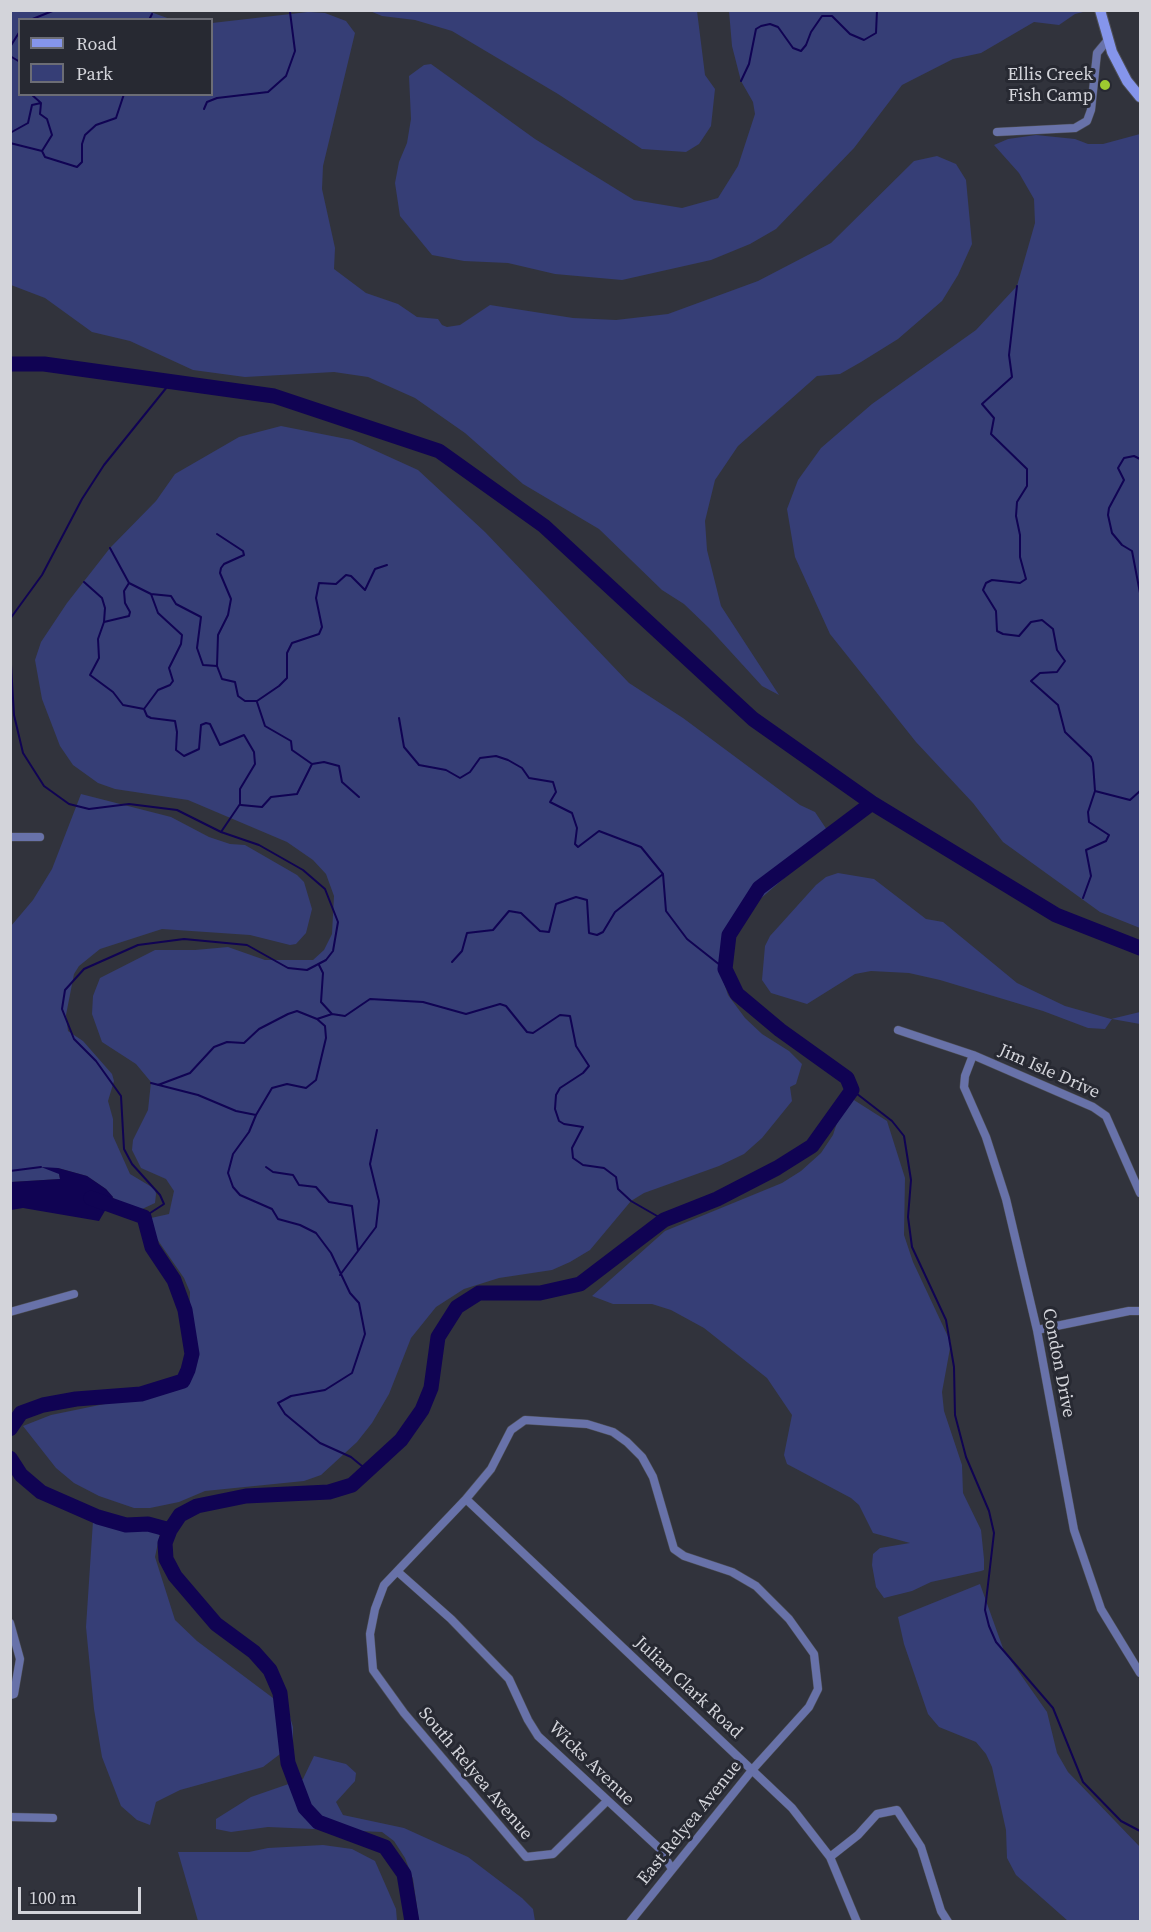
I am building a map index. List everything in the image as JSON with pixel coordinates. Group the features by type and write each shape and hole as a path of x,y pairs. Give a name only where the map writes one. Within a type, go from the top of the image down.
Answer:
{"main road":[{"path":"1100,10 1107,40 1127,81 1140,97"}],"street":[{"path":"997,132 1076,128 1087,121 1091,110 1097,53 1107,40"},
{"path":"10,837 40,837"},
{"name":"Jim Isle Drive","path":"898,1030 973,1054 1073,1096 1106,1116 1140,1193"},
{"name":"Condon Drive","path":"973,1054 964,1087 986,1137 1006,1199 1037,1330 1074,1530 1101,1609 1137,1659 1140,1673"},
{"path":"10,1312 74,1294"},
{"path":"1037,1330 1129,1311 1140,1311"},
{"name":"East Relyea Avenue","path":"466,1499 491,1469 515,1426 525,1420 587,1424 613,1432 642,1457 653,1477 674,1549 684,1556 732,1572 756,1586 789,1619 814,1654 818,1689 809,1707 753,1769 630,1922"},
{"path":"398,1572 466,1499"},
{"name":"Julian Clark Road","path":"466,1499 792,1808 830,1857 857,1922"},
{"name":"South Relyea Avenue","path":"398,1572 384,1585 375,1609 370,1635 373,1670 386,1690 526,1857 553,1854 607,1801"},
{"name":"Wicks Avenue","path":"398,1572 450,1619 509,1678 538,1736 659,1848 672,1869"},
{"path":"10,1623 20,1659 14,1694 10,1695"},
{"path":"830,1857 858,1835 877,1814 897,1810 921,1847 941,1911 948,1922"},
{"path":"10,1817 53,1818"}],"green space":[{"path":"10,11 148,11 167,18 18,18 18,96 213,96 213,23 308,12 325,13 346,21 355,33 323,166 322,189 335,248 334,269 366,293 398,304 417,317 438,319 442,325 447,327 460,325 490,305 573,318 616,320 668,314 758,281 831,243 914,161 937,156 956,164 966,180 972,244 958,275 942,301 898,339 861,362 840,374 817,376 738,446 715,480 705,521 707,550 721,606 779,695 762,686 709,628 684,604 662,590 599,529 523,484 465,433 415,398 368,377 334,372 245,377 193,370 130,341 92,332 45,298 11,285"},
{"path":"370,11 697,11 705,75 715,89 711,126 699,144 686,152 642,149 558,94 452,31 415,20 382,16"},
{"path":"729,11 1087,11 1075,14 1059,25 1034,22 981,53 953,59 902,85 854,148 776,229 750,244 711,260 622,280 555,274 508,263 464,261 432,255 400,216 395,183 399,162 407,143 411,119 409,76 424,65 431,64 535,139 634,200 682,208 718,198 738,166 755,114 753,102 741,81 732,46"},
{"path":"1140,134 1140,928 1100,912 1003,842 973,803 916,742 830,634 795,557 787,509 798,480 821,448 872,404 976,330 1017,286 1035,223 1034,199 1019,173 994,145 1008,139 1036,135 1075,139 1088,144 1103,144"},
{"path":"281,426 352,440 418,470 485,532 629,683 683,718 800,805 815,812 827,830 825,836 812,854 752,906 725,948 720,971 728,995 745,1018 762,1034 789,1051 802,1064 796,1084 790,1087 792,1101 762,1138 744,1154 719,1166 644,1193 631,1201 590,1250 570,1262 552,1270 499,1278 464,1289 436,1307 411,1338 389,1394 372,1423 357,1442 321,1475 304,1481 205,1491 179,1502 150,1508 134,1508 99,1496 74,1483 56,1468 23,1426 51,1415 158,1393 177,1376 188,1357 190,1292 184,1278 148,1226 151,1218 169,1214 174,1191 166,1179 141,1168 132,1150 133,1140 148,1110 151,1082 136,1064 102,1042 92,1014 93,996 100,978 155,950 228,947 265,960 313,960 324,950 332,934 334,896 326,874 313,860 287,842 188,800 115,789 98,783 73,765 60,746 42,699 35,660 41,642 67,603 110,548 156,501 175,474 239,437"},
{"path":"81,794 171,817 209,837 230,844 245,845 297,875 304,882 312,909 306,933 296,944 290,945 250,935 162,929 100,949 79,966 74,974 66,1015 68,1031 83,1041 112,1074 114,1081 108,1101 113,1119 113,1136 130,1174 155,1189 155,1203 140,1210 117,1202 106,1189 87,1176 58,1168 60,1179 11,1182 11,926 33,900 52,869"},
{"path":"838,873 874,879 926,919 943,922 1017,983 1065,1006 1111,1019 1140,1012 1140,1024 1112,1019 1105,1029 1088,1028 1043,1011 909,973 871,971 855,974 807,1004 771,993 762,980 765,946 770,936 816,885 826,877"},
{"path":"846,1095 887,1121 905,1178 904,1235 913,1262 951,1343 942,1392 944,1411 962,1465 963,1493 981,1530 984,1559 984,1570 931,1582 912,1591 884,1598 876,1587 872,1565 873,1554 880,1548 910,1543 873,1533 859,1505 851,1498 787,1464 784,1455 792,1415 767,1378 704,1328 671,1310 652,1304 613,1304 592,1296 665,1231 782,1183 801,1171 821,1153 833,1135"},
{"path":"93,1521 134,1530 161,1528 155,1557 175,1620 197,1641 281,1704 290,1717 293,1727 293,1741 288,1748 263,1767 180,1790 156,1802 150,1825 137,1820 121,1806 102,1757 94,1709 86,1627"},
{"path":"980,1584 1004,1651 1047,1712 1057,1753 1068,1772 1140,1847 1140,1921 1068,1921 1016,1875 1007,1858 1006,1830 992,1767 986,1754 976,1742 939,1727 928,1714 904,1644 898,1617"},
{"path":"314,1756 346,1764 356,1773 355,1781 336,1802 343,1815 404,1828 468,1857 522,1898 533,1909 535,1921 419,1921 413,1879 405,1858 394,1841 382,1832 268,1827 231,1832 216,1829 216,1819 251,1797 303,1779"},
{"path":"323,1845 352,1849 375,1861 396,1909 397,1921 198,1921 178,1852 249,1852 268,1848"}],"shaded area":[{"path":"41,1167 58,1168 87,1176 106,1189 113,1197 99,1221 23,1208 11,1210 11,1182 60,1179 59,1174"}],"waterway":[{"path":"35,18 55,10"},
{"path":"741,81 749,64 756,29 761,26 770,24 778,27 793,48 801,51 822,16 832,16 850,34 864,40 876,33 877,10"},
{"path":"204,109 207,102 217,98 268,92 286,76 295,51 290,12"},
{"path":"150,18 152,14"},
{"path":"10,47 18,34"},
{"path":"10,56 18,61"},
{"path":"33,96 41,103 40,114 47,119 52,135 42,151"},
{"path":"10,143 42,151 45,157 77,167 82,162 82,144 85,135 96,125 116,118 123,96"},
{"path":"10,133 28,123 32,105 41,103"},
{"path":"1017,286 1009,355 1012,377 982,404 994,418 991,434 1027,469 1027,486 1017,502 1016,516 1020,535 1020,557 1026,579 1020,583 992,580 986,583 983,590 996,611 997,631 1019,636 1031,622 1042,620 1053,629 1057,650 1065,661 1057,672 1040,673 1031,681 1058,705 1065,732 1091,757 1093,763 1095,791 1088,812 1089,822 1109,835 1106,841 1086,850 1091,876 1083,898"},
{"path":"10,364 44,364 274,396 439,451 544,526 753,719 872,803 1056,915 1140,948"},
{"path":"10,619 42,575 82,499 104,465 171,382"},
{"path":"1140,459 1134,456 1124,458 1118,468 1124,480 1109,508 1108,515 1112,533 1122,545 1132,551 1140,593"},
{"path":"217,534 243,551 244,555 224,564 221,568 220,573 231,599 228,615 218,635 217,666 222,679 235,682 238,696 245,701 257,701 279,686 287,678 287,653 292,643 319,634 322,627 316,598 319,583 336,584 346,575 351,576 365,590 375,569 387,565"},
{"path":"110,548 129,583 151,594 171,596 176,604 201,617 197,648 203,665 217,666"},
{"path":"84,582 102,598 105,608 104,622 98,639 99,658 90,675 113,692 123,705 144,709"},
{"path":"104,622 129,616 124,591 129,583"},
{"path":"144,709 158,690 170,685 173,681 169,668 181,644 182,635 158,613 151,594"},
{"path":"10,648 14,715 23,753 44,786 69,804 89,809 129,804 177,810 221,832 259,845 303,870 325,889 338,922 333,951 326,960 307,970 288,968 247,945 184,939 138,945 84,969 65,990 62,1009 74,1039 96,1061 121,1096 124,1149 132,1164 160,1195 164,1204 144,1217"},
{"path":"257,702 265,726 291,741 292,750 312,764"},
{"path":"144,709 147,716 151,718 175,721 176,750 184,756 199,749 201,725 206,723 210,724 220,745 244,735 254,752 255,764 240,789 240,804 221,832"},
{"path":"399,718 404,747 419,765 446,770 460,778 470,772 480,758 496,756 508,760 522,768 529,778 553,782 556,792 550,802 572,813 577,828 575,844 578,847 599,831 641,847 663,874 666,911 687,939 725,969"},
{"path":"312,764 324,762 339,766 342,782 359,797"},
{"path":"241,805 262,807 271,797 297,794 312,764"},
{"path":"1095,791 1130,800 1140,791"},
{"path":"412,1922 404,1874 385,1847 318,1822 305,1808 288,1763 280,1693 270,1670 254,1652 216,1624 175,1576 166,1559 165,1543 170,1530 180,1515 197,1506 246,1496 329,1492 352,1485 401,1440 422,1410 431,1388 438,1337 457,1307 479,1293 540,1293 580,1284 664,1220 717,1199 777,1168 812,1146 852,1090 847,1078 780,1030 737,994 725,969 729,935 759,888 872,803"},
{"path":"452,962 462,951 467,933 493,930 509,911 521,913 540,931 549,932 556,904 576,897 587,900 589,933 597,935 603,932 615,912 663,874"},
{"path":"319,965 323,973 321,1002 332,1014"},
{"path":"317,1019 332,1014 345,1016 370,999 423,1002 466,1014 500,1004 506,1006 527,1032 533,1033 560,1015 570,1016 576,1046 589,1066 583,1073 560,1088 556,1095 555,1109 559,1121 583,1127 572,1148 573,1158 583,1165 604,1168 616,1177 618,1189 631,1201 664,1220"},
{"path":"158,1085 190,1073 214,1047 227,1042 244,1043 259,1029 288,1014 297,1011 317,1019 325,1026 326,1038 316,1080 306,1088 287,1084 272,1088 249,1132 233,1154 228,1173 233,1187 240,1195 272,1209 278,1219 300,1225 316,1233 331,1253 350,1293 359,1303 365,1334 352,1373 325,1390 291,1396 278,1403 285,1414 320,1443 351,1457 368,1471"},
{"path":"151,1083 198,1095 236,1111 256,1115"},
{"path":"852,1090 892,1121 904,1136 911,1180 908,1217 912,1247 946,1320 954,1367 955,1415 966,1457 989,1511 994,1533 985,1610 989,1626 996,1642 1053,1708 1083,1782 1121,1821 1140,1831"},
{"path":"340,1275 376,1227 379,1201 370,1164 377,1130"},
{"path":"10,1171 41,1167"},
{"path":"266,1167 273,1172 293,1175 299,1185 316,1187 329,1202 352,1206 358,1251"},
{"path":"10,1429 21,1413 43,1405 76,1399 141,1394 183,1381 188,1370 192,1354 185,1310 174,1280 152,1247 144,1217 91,1198"},
{"path":"10,1458 21,1475 41,1492 98,1517 126,1525 148,1524 170,1530"}],"place":[{"name":"Ellis Creek Fish Camp","path":"1105,85"}]}
